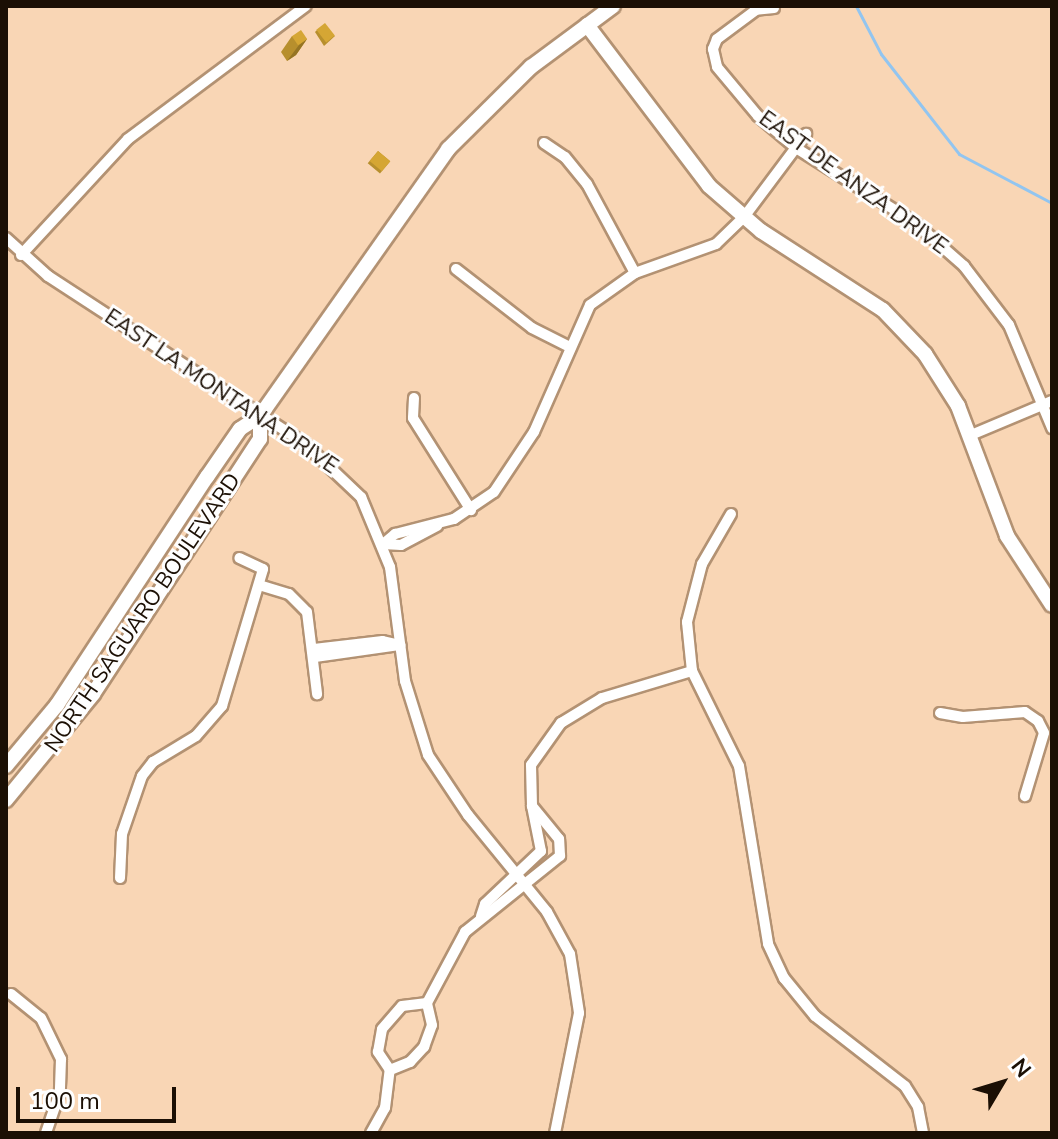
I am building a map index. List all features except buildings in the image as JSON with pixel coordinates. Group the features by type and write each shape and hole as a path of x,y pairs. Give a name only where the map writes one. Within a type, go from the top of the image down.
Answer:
{"main road":[{"name":"NORTH SAGUARO BOULEVARD","path":"6,766 57,705 240,429 260,416 448,149 531,67 613,6"},
{"path":"587,25 696,173 744,217 891,317 936,368 971,435 1007,536 1052,605"},
{"name":"NORTH SAGUARO BOULEVARD","path":"6,800 41,763 93,694 260,439 260,416"}],"street":[{"path":"21,255 128,139 306,6"},
{"name":"EAST DE ANZA DRIVE","path":"774,8 756,10 717,39 714,59 758,116 796,148 914,222 964,266 1009,325 1048,403 1052,428"},
{"path":"383,544 401,545 471,510 511,473 534,432 568,346 590,305 635,273 702,251 744,217 806,134"},
{"path":"544,143 565,157 587,184 635,273"},
{"name":"EAST LA MONTANA DRIVE","path":"6,238 21,255 315,452 353,485 383,544 413,717 428,755 565,938 579,1002 555,1133"},
{"path":"456,269 532,328 568,346"},
{"path":"414,398 413,418 471,510"},
{"path":"971,435 1048,403"},
{"path":"731,514 702,564 687,622 692,671 739,766 774,960 815,1016 905,1086 918,1107 923,1133"},
{"path":"120,878 122,834 142,776 153,762 196,736 222,706 263,569 239,558"},
{"path":"259,585 300,601 314,653 317,694"},
{"path":"314,653 383,641 401,645"},
{"path":"522,881 543,846 532,806 531,765 561,723 602,698 692,671"},
{"path":"940,713 963,717 1025,712 1048,732 1025,796"},
{"path":"390,1070 378,1057 382,1029 402,1006 427,1003 445,979 454,946 481,916 485,904 552,866 560,846 547,820 532,806"},
{"path":"543,846 560,846"},
{"path":"8,992 41,1018 61,1059 60,1092 46,1133"},
{"path":"390,1070 410,1062 424,1047 432,1025 427,1003"},
{"path":"371,1133 385,1108 390,1070"}],"waterway":[{"path":"856,6 881,54 959,154 1052,203"}]}
